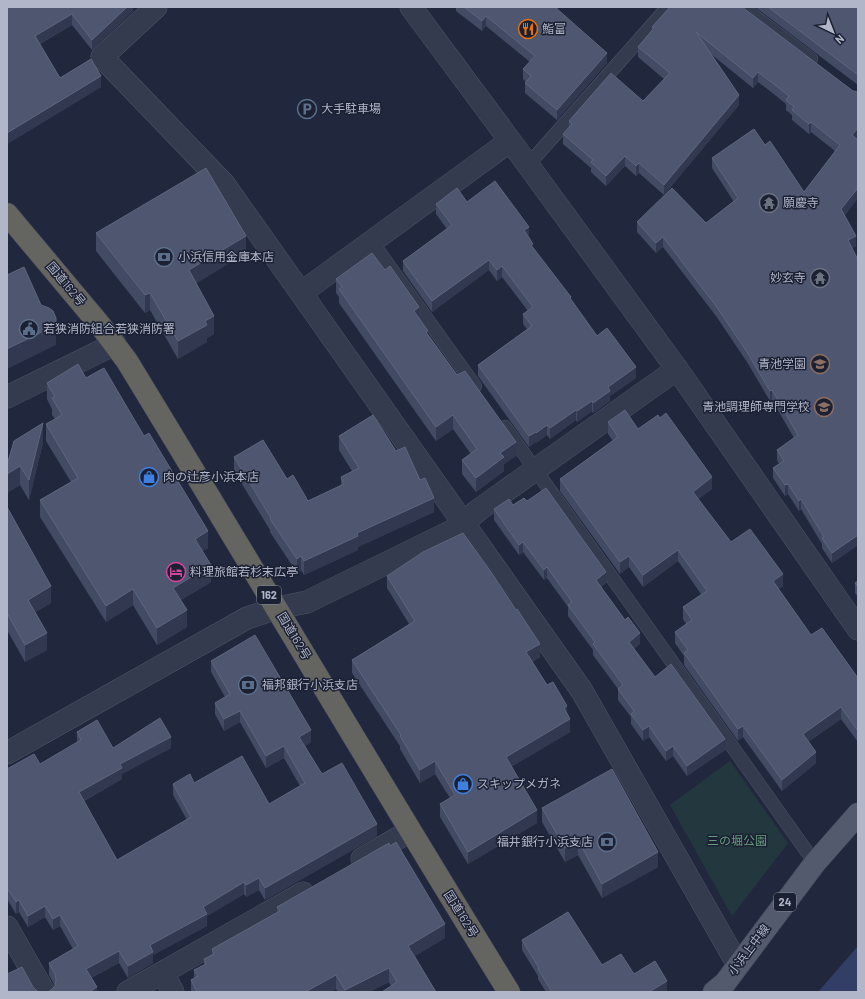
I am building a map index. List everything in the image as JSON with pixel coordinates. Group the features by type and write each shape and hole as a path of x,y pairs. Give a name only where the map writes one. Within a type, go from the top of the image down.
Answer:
{"highway":[{"name":"国道162号","path":"7,214 115,344 131,368 410,831 509,992"}],"main road":[{"name":"小浜上中線","path":"724,989 738,965 815,863 858,814"}],"street":[{"path":"156,7 102,57 224,184 582,691 738,965"},
{"path":"411,7 677,369 858,629"},
{"path":"301,293 510,141"},
{"path":"7,397 115,344"},
{"path":"7,753 247,618 277,608 307,602 454,530 480,509 677,369"},
{"path":"348,867 410,831"},
{"path":"128,992 321,882"},
{"path":"7,927 44,992"},
{"path":"163,973 173,992"}],"lane":[{"path":"528,165 668,7"},
{"path":"742,7 821,67"},
{"path":"372,242 481,394"},
{"path":"500,419 815,863"}],"green space":[{"name":"三の堀公園","path":"730,761 788,843 732,916 670,805"}],"water":[{"path":"858,946 858,992 818,992"}],"building":[{"path":"7,7 127,7 92,40 72,14 35,36 60,78 91,59 101,76 7,133"},
{"path":"464,7 557,7 556,8 607,53 557,110 525,83 531,76 523,69 535,56 486,16 482,21"},
{"path":"670,7 742,7 853,91 858,92 858,128 852,135 858,140 858,188 841,209 856,236 848,240 858,260 858,535 832,553 822,538 824,537 801,499 799,501 788,484 785,485 773,468 784,461 777,450 798,435 772,390 770,391 747,352 716,306 663,237 656,243 637,222 672,188 706,223 738,198 712,158 754,129 765,145 770,141 804,192 840,145 811,122 809,124 792,110 794,107 786,100 789,96 775,85 758,72 753,78 696,32 739,95 664,185 639,163 636,166 625,156 606,176 591,162 593,160 563,134 572,124 569,121 611,73 643,101 670,73 638,47 654,28 652,27"},
{"path":"768,7 858,7 858,75"},
{"path":"206,168 246,236 189,270 214,316 205,321 207,325 178,341 150,293 145,295 96,233"},
{"path":"495,181 529,227 524,230 533,244 531,245 571,297 570,298 597,336 607,328 636,367 608,387 610,391 593,403 592,401 577,411 576,410 550,428 547,425 529,436 478,365 532,326 523,314 533,307 502,266 497,270 489,260 432,301 403,261 452,225 436,204 457,188 467,202"},
{"path":"372,253 385,270 390,266 419,307 414,311 428,331 426,332 457,375 465,371 516,442 500,453 504,457 476,478 462,460 477,449 453,415 436,427 339,289 342,287 336,279"},
{"name":"若狭消防組合若狭消防署","path":"24,267 41,305 53,311 56,318 56,325 7,349 7,275"},
{"path":"78,364 86,378 104,368 144,436 149,433 208,531 195,539 211,565 173,588 187,610 157,628 133,589 106,606 40,500 78,478 46,424 62,415 52,398 55,397 47,383"},
{"path":"625,410 638,429 658,415 660,418 666,413 712,477 693,492 731,542 750,529 783,574 773,581 811,635 822,628 858,678 858,731 841,707 803,734 816,752 782,780 743,726 738,729 684,653 688,650 675,632 692,620 683,607 707,591 678,550 643,575 629,556 620,562 560,479 618,437 608,422"},
{"path":"373,415 396,451 405,447 420,480 425,478 434,498 357,533 358,536 304,561 301,556 297,559 270,519 271,518 234,457 263,440 287,479 293,475 308,501 344,484 341,477 359,468 339,436"},
{"path":"43,423 29,480 20,466 7,474 7,465 14,441"},
{"path":"546,488 606,572 596,580 625,620 628,617 640,633 629,642 655,677 671,664 725,739 687,766 673,746 666,751 649,726 643,730 631,714 634,711 618,689 623,685 593,644 595,642 568,605 572,602 547,567 544,570 523,542 519,545 494,509 509,499 513,505 524,498 527,501"},
{"path":"7,507 51,586 28,600 47,633 25,645 7,613"},
{"path":"463,533 540,644 526,652 547,685 553,682 567,706 564,708 570,719 506,757 537,810 468,852 440,804 455,795 435,761 420,770 400,736 401,735 352,660 415,621 387,576 423,552"},
{"path":"255,635 311,730 299,737 322,774 342,763 377,824 265,888 259,878 246,885 244,882 203,907 207,914 150,945 153,952 128,966 119,951 86,969 97,987 89,992 47,992 55,986 56,980 55,974 49,963 78,946 60,915 53,919 45,906 28,916 19,900 16,902 7,888 7,769 34,754 40,764 81,740 77,732 97,720 113,748 160,718 171,737 120,764 122,768 79,792 117,860 191,817 173,784 190,774 194,783 242,756 269,804 305,783 284,746 266,756 240,711 224,719 215,703 230,694 211,661"},
{"name":"福井銀行小浜支店","path":"612,769 658,852 602,884 578,840 565,848 542,808"},
{"path":"396,842 445,924 408,946 436,992 382,992 397,982 389,968 345,990 336,975 305,992 197,992 191,980 198,976 194,970 206,964 204,959 214,954 212,949 280,911 277,907 389,843 390,846"},
{"path":"568,912 602,965 621,954 634,974 655,961 667,981 649,992 552,992 522,940"},
{"path":"22,967 33,987 40,992 7,992 7,974"}],"place":[{"name":"鮨富","path":"528,29"},
{"name":"大手駐車場","path":"307,109"},
{"name":"願慶寺","path":"769,203"},
{"name":"小浜信用金庫本店","path":"164,257"},
{"name":"妙玄寺","path":"820,278"},
{"name":"若狭消防組合若狭消防署","path":"29,329"},
{"name":"青池学園","path":"820,364"},
{"name":"青池調理師専門学校","path":"824,407"},
{"name":"肉の辻彦小浜本店","path":"149,477"},
{"name":"料理旅館若杉末広亭","path":"176,572"},
{"name":"福邦銀行小浜支店","path":"248,685"},
{"name":"スキップメガネ","path":"463,784"},
{"name":"福井銀行小浜支店","path":"607,842"}]}
